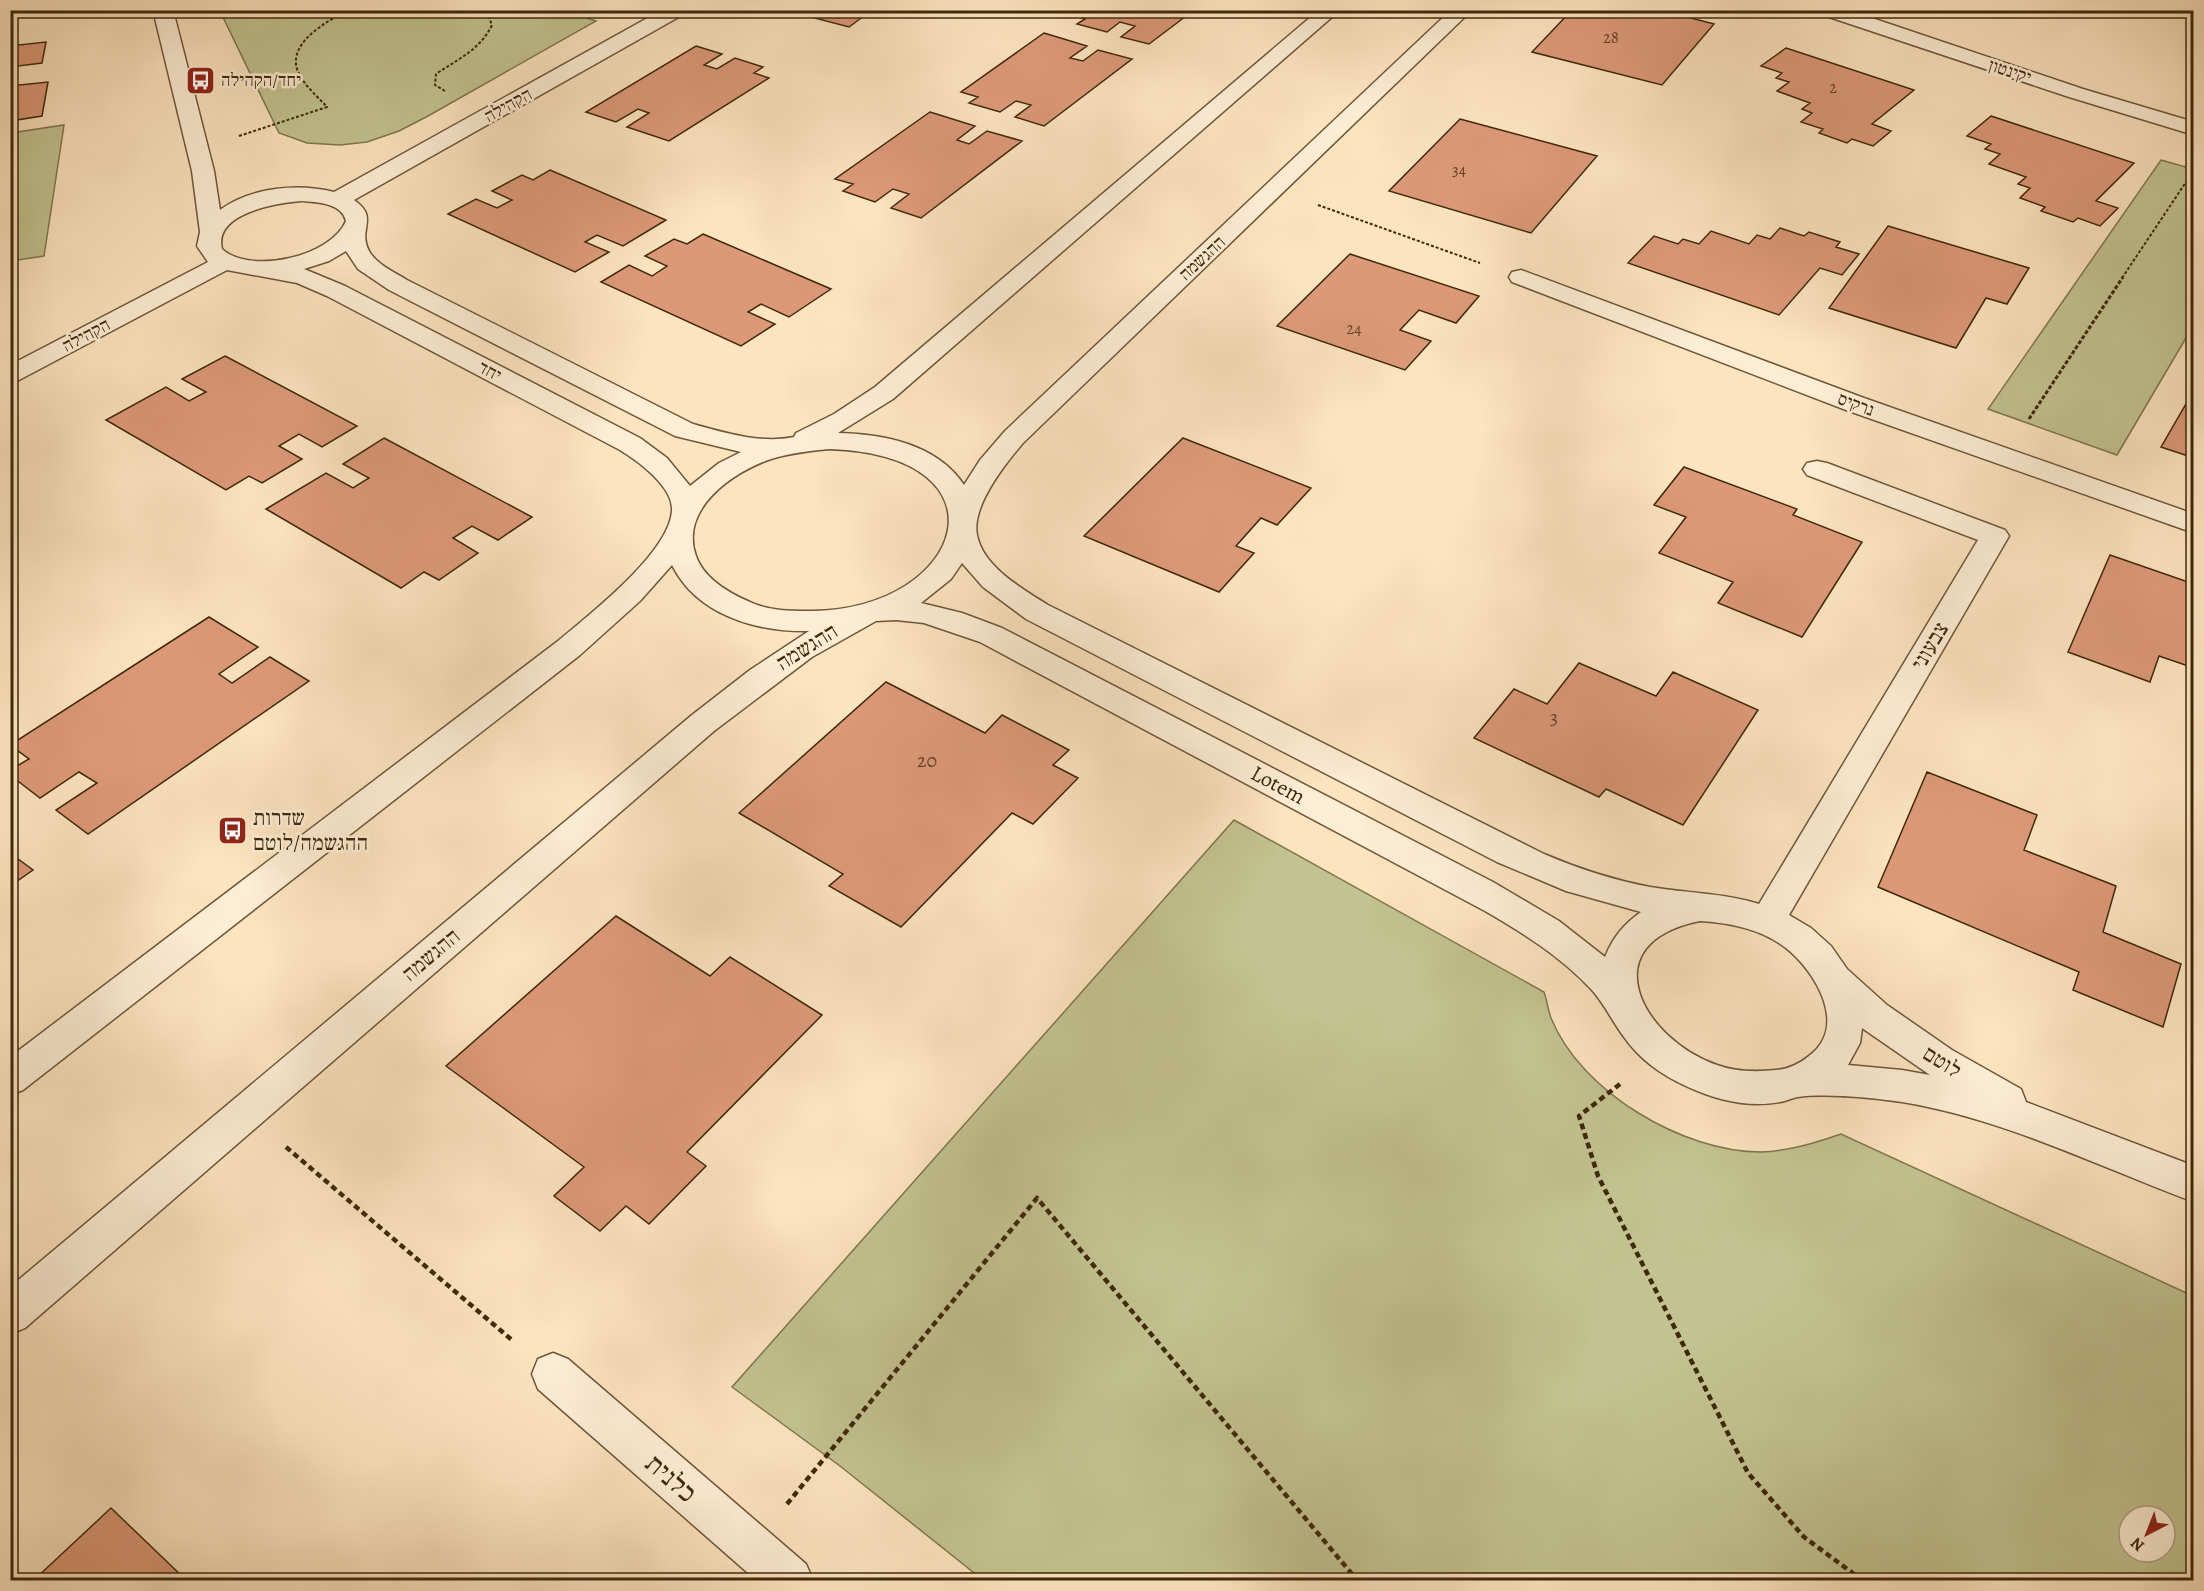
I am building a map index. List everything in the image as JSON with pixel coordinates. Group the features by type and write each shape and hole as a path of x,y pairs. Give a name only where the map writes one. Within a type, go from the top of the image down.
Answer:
{"street":[{"path":"163,10 200,161 212,232"},
{"name":"הקהילה","path":"339,199 677,10"},
{"path":"10,1079 569,648 636,588 669,550 701,491 730,468 831,426 884,393 1331,10"},
{"name":"ההגשמה","path":"10,1314 736,696 806,646 921,590 936,577 949,563 963,529 966,508 999,452 1463,10"},
{"name":"יקינטון","path":"1827,10 2076,93 2193,129"},
{"path":"200,161 229,186 271,195 321,195 339,199"},
{"path":"290,195 257,201 236,210 222,220 212,232 208,243 210,249 225,262 243,267 264,268 299,263 322,255 340,245 353,231"},
{"name":"יחד","path":"339,199 355,212 354,244 363,259 373,270 398,285 684,430 727,442 783,447"},
{"name":"הקהילה","path":"10,375 225,262"},
{"name":"יחד","path":"264,268 305,277 336,291 630,444 655,461 673,480 685,502 682,559 688,572 705,591 729,606 748,614 792,621 838,620 874,612"},
{"name":"נרקיס","path":"1521,278 1690,343 2004,458 2193,524"},
{"name":"Lotem","path":"783,447 819,441 850,441 890,447 908,454 939,472 950,483 962,508 963,529 968,551 979,566 1008,592 1037,612 1518,857 1566,879 1605,891 1661,903 1700,907"},
{"name":"צבעוני","path":"1768,920 1995,536 1817,469"},
{"name":"Lotem","path":"874,612 905,609 931,614 955,620 991,635 1481,892 1534,924 1579,957 1605,980 1637,1026"},
{"path":"1685,908 1733,910 1768,920 1800,939 1812,950 1833,976 1845,1003 1845,1030 1842,1044 1825,1067 1798,1081 1766,1088 1729,1085 1694,1072 1661,1052 1637,1026 1622,998 1620,984 1622,958 1634,934 1656,918 1685,908"},
{"name":"לוטם","path":"1833,976 1855,1001 1918,1048 1989,1091 2064,1131"},
{"name":"לוטם","path":"1798,1081 1849,1079 1900,1086 1981,1105 2064,1131 2193,1184"},
{"name":"כלנית","path":"553,1374 790,1581"}],"path":[{"path":"200,161 327,107 301,78 295,64 298,49 315,31 349,10"},
{"path":"483,10 492,24 487,39 471,53 436,74 435,85 496,112"},
{"path":"2004,458 2193,170"},
{"path":"1275,189 1521,278"},
{"path":"1661,1052 1579,1116 1598,1176 1748,1473 1804,1537 1862,1581"},
{"path":"246,1113 553,1374"},
{"path":"752,1547 1037,1198 1357,1581"}],"green space":[{"path":"220,11 564,11 596,21 399,131 367,142 340,145 307,143 279,133"},
{"path":"64,125 44,256 11,261 11,133"},
{"path":"2161,160 2193,169 2193,326 2117,455 1988,409"},
{"path":"1234,820 1544,992 1551,1018 1565,1045 1586,1070 1610,1093 1638,1113 1668,1129 1731,1149 1761,1152 1802,1146 1841,1134 2193,1296 2193,1580 983,1580 840,1466 732,1387"}],"building":[{"path":"815,10 872,10 849,27 807,16"},
{"path":"1074,10 1194,10 1149,44 1121,37 1135,26 1120,22 1107,32 1077,24 1085,19 1068,14"},
{"path":"1572,10 1660,10 1714,24 1662,85 1532,52"},
{"path":"1044,33 1087,46 1070,58 1083,61 1098,50 1132,59 1044,126 1015,117 1031,105 1016,101 1000,112 969,103 978,97 961,92"},
{"path":"46,42 42,63 10,67 10,46"},
{"path":"696,46 722,54 704,65 717,69 735,58 763,67 754,73 769,78 669,141 627,127 649,113 638,109 616,122 586,112"},
{"path":"1786,48 1914,90 1872,124 1891,131 1873,146 1852,139 1847,143 1819,133 1823,129 1801,122 1812,113 1802,109 1810,103 1777,91 1789,82 1776,78 1782,73 1761,66"},
{"path":"48,82 42,116 10,121 10,86"},
{"path":"930,112 975,126 957,140 969,144 987,131 1022,141 921,218 891,208 909,194 893,189 875,202 843,191 853,184 835,179"},
{"path":"1991,116 2134,163 2096,201 2118,208 2100,226 2078,218 2073,222 2041,211 2045,207 2020,198 2030,188 2018,184 2026,177 1989,164 2000,154 1985,149 1991,144 1967,136"},
{"path":"1460,119 1597,156 1531,233 1389,191"},
{"path":"550,170 666,220 623,246 597,235 585,242 609,252 575,272 448,214 476,199 497,208 512,200 492,191 522,175 533,180"},
{"path":"1888,226 2029,268 2007,304 1986,298 1956,348 1829,308"},
{"path":"1780,228 1804,236 1809,232 1840,242 1836,247 1859,254 1842,275 1820,268 1779,315 1628,263 1654,236 1678,244 1683,239 1699,244 1711,231 1749,244 1757,235 1770,239"},
{"path":"703,234 831,289 789,317 761,304 748,312 775,324 741,346 601,282 629,265 652,276 667,266 645,256 674,239 687,244"},
{"path":"1350,254 1479,296 1456,323 1419,310 1400,330 1431,341 1405,370 1277,326"},
{"path":"15,280 10,332 10,281"},
{"path":"225,356 357,426 322,447 299,434 279,446 302,459 262,483 249,476 226,490 106,420 166,387 189,401 206,392 182,379"},
{"path":"2194,390 2194,458 2161,447"},
{"path":"384,438 532,517 498,540 472,526 453,538 478,553 439,580 424,572 401,588 266,509 326,473 353,488 369,478 343,464"},
{"path":"1183,438 1311,488 1277,525 1261,518 1236,546 1254,553 1219,592 1084,536"},
{"path":"1684,467 1797,509 1793,515 1862,542 1802,637 1718,603 1733,582 1659,553 1686,517 1654,505"},
{"path":"2110,555 2194,584 2194,668 2159,656 2150,682 2068,652"},
{"path":"209,617 258,647 219,674 232,683 270,657 309,681 88,834 56,810 97,783 79,772 40,798 10,775 10,770 29,759 10,745"},
{"path":"1579,663 1656,696 1673,672 1758,710 1683,825 1606,789 1599,797 1474,738 1514,689 1547,704"},
{"path":"886,682 985,733 1002,715 1069,750 1053,765 1078,778 1033,824 1012,813 901,927 829,886 843,874 739,813"},
{"path":"1927,772 2037,815 2024,850 2116,886 2103,932 2181,964 2163,1027 2073,990 2079,972 1878,887"},
{"path":"10,853 33,870 10,886"},
{"path":"616,916 710,976 730,957 822,1015 687,1152 706,1166 649,1224 626,1206 600,1231 554,1196 584,1167 446,1066"},
{"path":"111,1508 186,1580 34,1580"}],"place":[{"name":"יחד/הקהילה","path":"200,80"},
{"name":"שדרות ההגשמה/לוטם","path":"232,831"}]}
